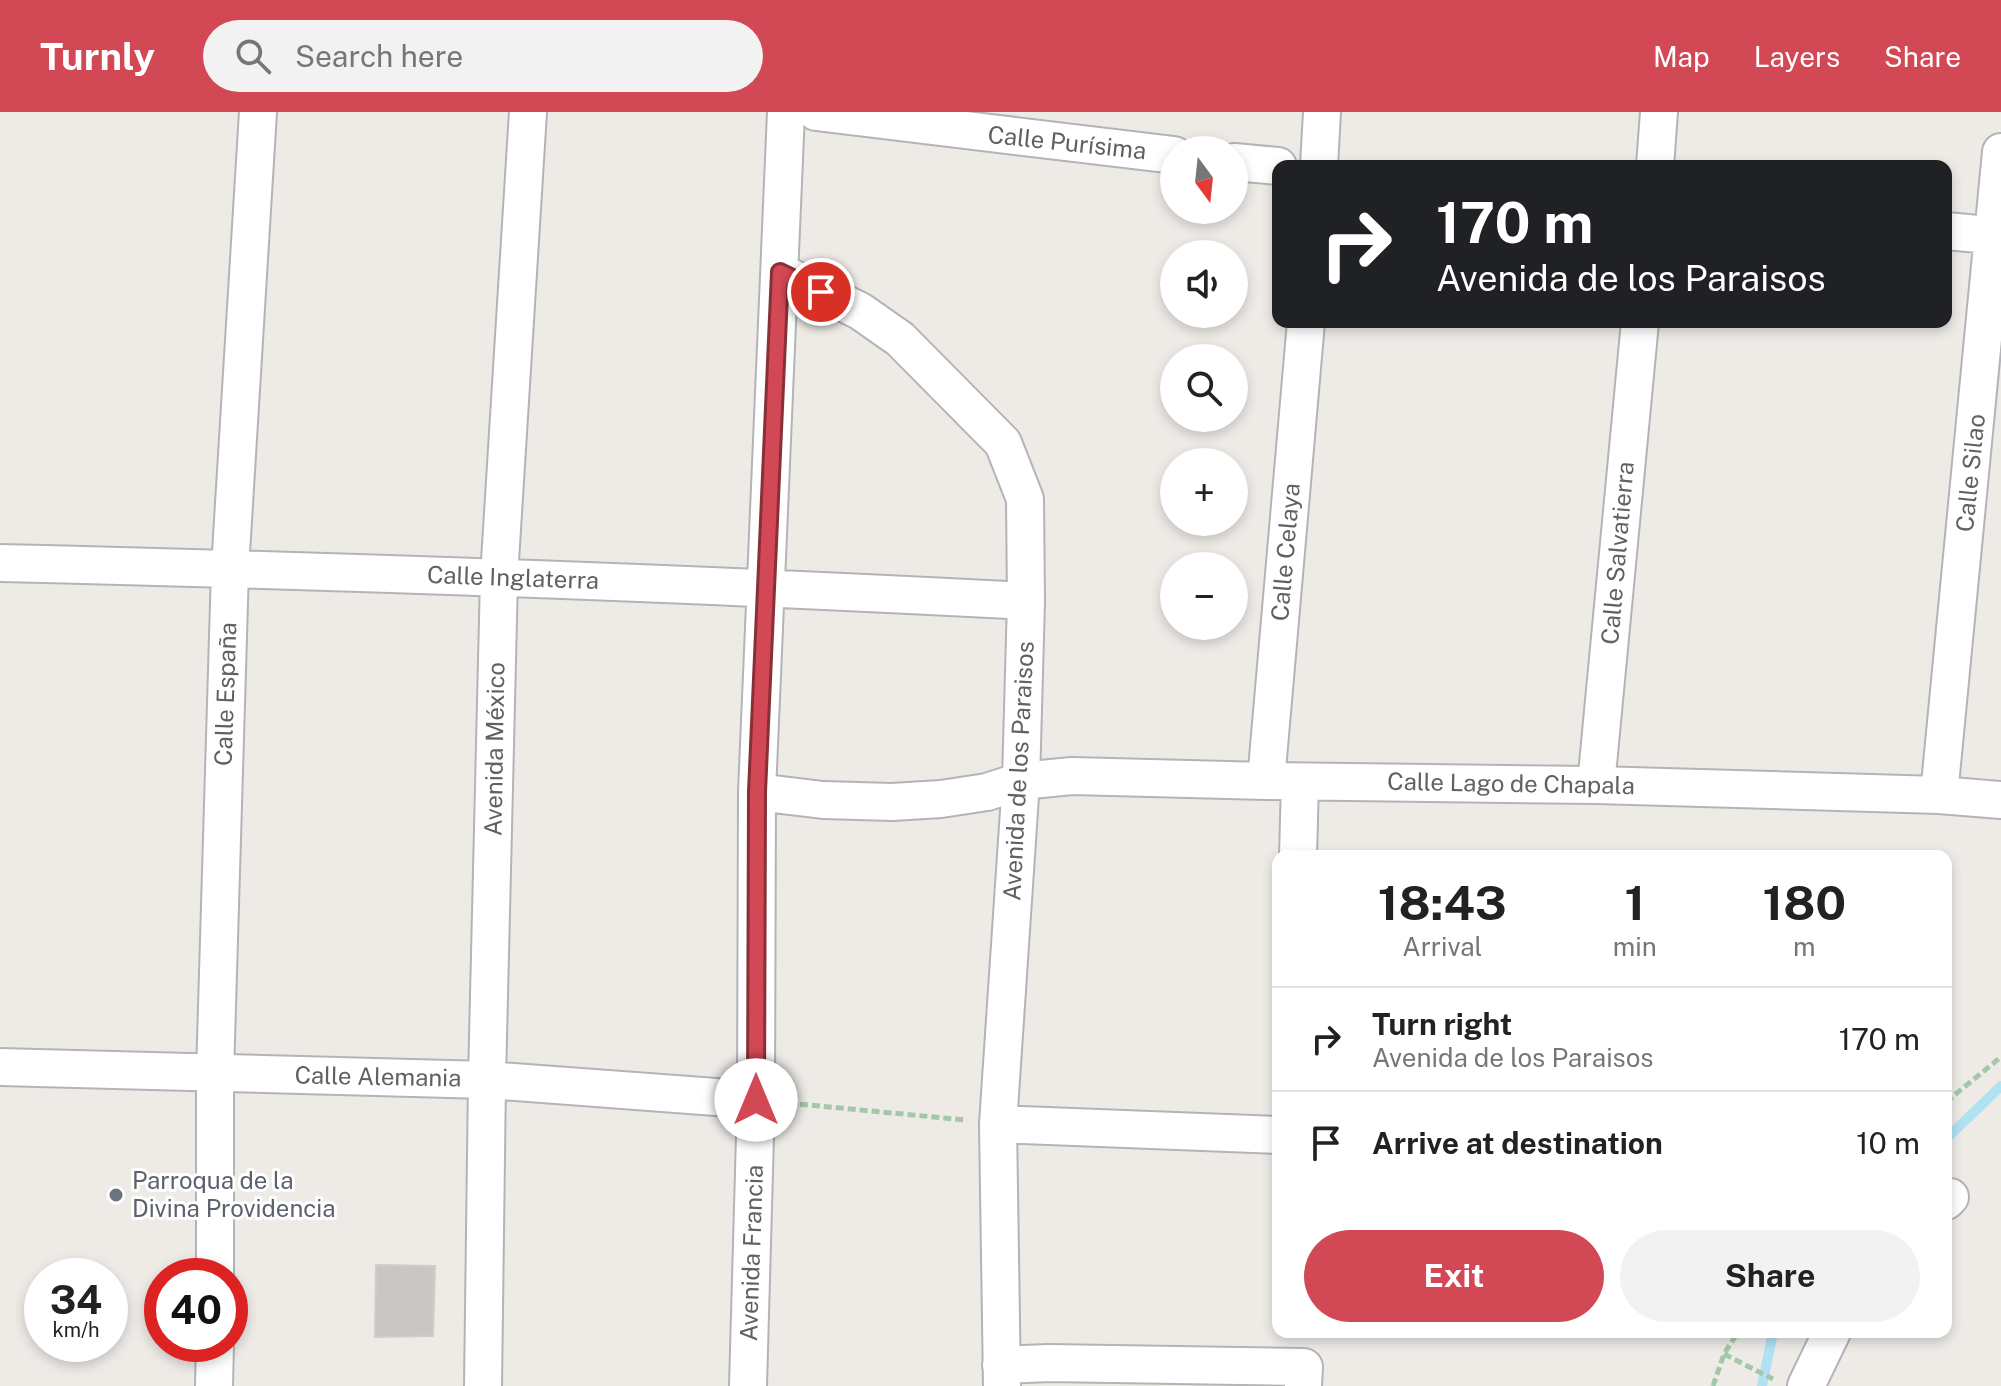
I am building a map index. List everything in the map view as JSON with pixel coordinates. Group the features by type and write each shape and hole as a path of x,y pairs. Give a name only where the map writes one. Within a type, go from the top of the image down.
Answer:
{"street":[{"name":"Calle España","path":"215,1258 215,1074 230,569 258,112"},
{"name":"Avenida México","path":"483,1386 499,577 528,112"},
{"name":"Avenida Francia","path":"748,1386 756,1100 757,792 786,112"},
{"name":"Calle Purísima","path":"816,112 984,123 1160,153"},
{"path":"1319,160 1322,112"},
{"path":"1655,160 1659,112"},
{"name":"Calle Silao","path":"1939,795 1998,236 2001,152"},
{"path":"1248,163 1272,165"},
{"path":"1952,232 1998,236"},
{"name":"Avenida de los Paraisos","path":"780,272 860,311 900,339 1003,443 1025,499 1026,601 1021,781 998,1124 1002,1375"},
{"name":"Calle Celaya","path":"1297,850 1283,782 1306,328"},
{"name":"Calle Salvatierra","path":"1596,785 1639,328"},
{"name":"Calle Inglaterra","path":"0,563 499,577 1026,601"},
{"name":"Calle Lago de Chapala","path":"757,792 823,800 892,802 987,792 1021,781 1072,776 1596,785 1939,795 2001,800"},
{"name":"Calle Alemania","path":"0,1067 487,1080 756,1100"},
{"path":"998,1124 1272,1135"},
{"path":"1795,1385 1828,1338"},
{"path":"214,1386 215,1362"},
{"path":"1002,1375 1049,1363 1304,1367 1303,1386"}],"path":[{"path":"1952,1097 2001,1057"},
{"path":"756,1100 998,1124"},
{"path":"1713,1386 1735,1338"},
{"path":"1727,1355 1795,1385"}],"building":[{"path":"376,1265 435,1266 433,1336 375,1337"}],"waterway":[{"path":"1952,1133 2001,1086"},
{"path":"1762,1386 1772,1338"}],"place":[{"name":"Parroqua de la Divina Providencia","path":"116,1195"}],"route":[{"path":"756,1100 757,792 780,272 821,292"}]}
